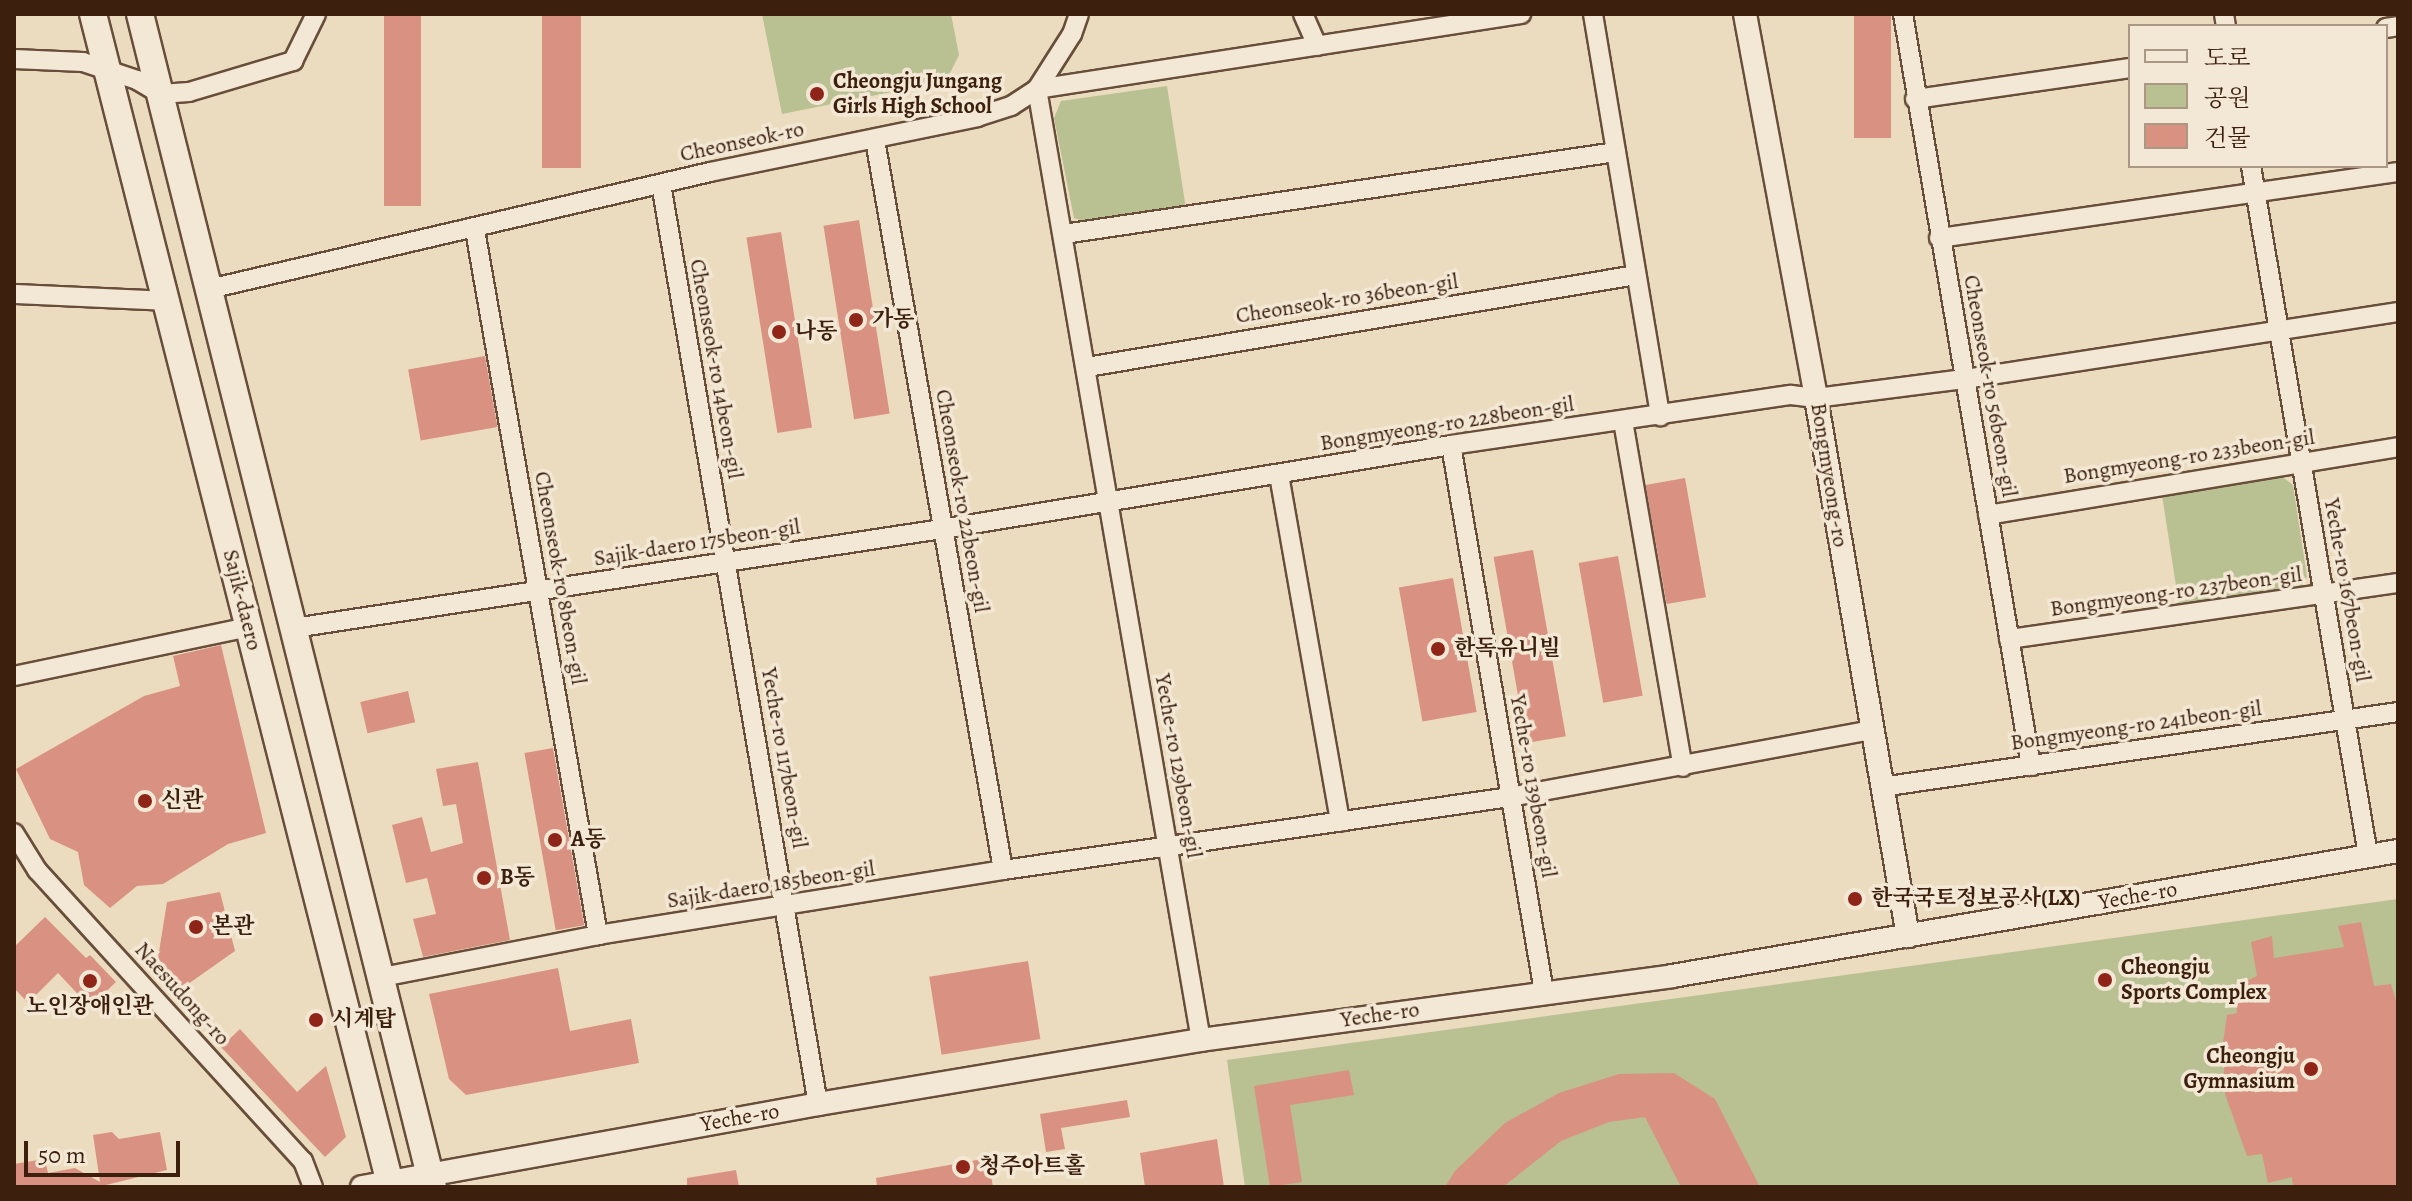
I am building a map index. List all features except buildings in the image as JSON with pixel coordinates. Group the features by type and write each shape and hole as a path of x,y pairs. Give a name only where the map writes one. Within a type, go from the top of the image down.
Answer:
{"main road":[{"name":"Sajik-daero","path":"93,14 390,1184"},
{"name":"Sajik-daero","path":"140,14 432,1181"}],"street":[{"path":"14,59 83,62 137,80 160,94 189,92 293,61 316,14"},
{"path":"1037,89 1072,34 1079,14"},
{"path":"1303,14 1317,46"},
{"name":"Cheonseok-ro","path":"209,289 475,230 661,184 977,117 1011,106 1037,89 1317,46 1444,20 1521,14"},
{"path":"1593,14 1660,416"},
{"name":"Bongmyeong-ro","path":"1745,14 1816,398 1908,936"},
{"name":"Cheonseok-ro 56beon-gil","path":"1903,14 1915,99 2031,766"},
{"path":"1915,99 2128,68"},
{"name":"Yeche-ro 129beon-gil","path":"1037,89 1201,1040"},
{"name":"Cheonseok-ro 22beon-gil","path":"875,140 1003,870"},
{"path":"1064,234 1616,152"},
{"name":"Yeche-ro 167beon-gil","path":"2251,168 2368,855"},
{"path":"1939,238 2256,195 2398,172"},
{"name":"Cheonseok-ro 14beon-gil","path":"661,184 725,563"},
{"name":"Cheonseok-ro 8beon-gil","path":"475,230 598,935"},
{"name":"Cheonseok-ro 36beon-gil","path":"1087,367 1636,275"},
{"path":"14,294 166,301"},
{"name":"Bongmyeong-ro 228beon-gil","path":"1107,502 1451,445 1791,395 1816,398 1965,379 2398,312"},
{"path":"1623,421 1683,767"},
{"name":"Yeche-ro 139beon-gil","path":"1451,445 1544,992"},
{"name":"Bongmyeong-ro 233beon-gil","path":"1988,515 2398,447"},
{"path":"1279,475 1340,822"},
{"name":"Sajik-daero 175beon-gil","path":"294,628 1107,502"},
{"name":"Yeche-ro 117beon-gil","path":"725,563 787,908 818,1104"},
{"name":"Bongmyeong-ro 237beon-gil","path":"2009,639 2398,583"},
{"path":"14,676 249,627"},
{"name":"Bongmyeong-ro 241beon-gil","path":"1881,787 2398,712"},
{"name":"Sajik-daero 185beon-gil","path":"382,977 598,935 787,908 1003,870 1510,797 1871,730"},
{"name":"Naesudong-ro","path":"14,833 37,870 303,1161 313,1187"},
{"name":"Yeche-ro","path":"362,1187 432,1181 818,1104 1201,1040 1672,976 2398,851"}],"green space":[{"path":"762,14 951,14 959,55 946,81 782,114"},
{"path":"1167,86 1186,209 1090,223 1074,218 1054,118 1061,101"},
{"path":"2280,475 2293,485 2307,577 2300,588 2179,605 2162,495"},
{"name":"Cheongju Sports Complex","path":"2398,899 2398,1187 1245,1187 1227,1060"}],"place":[{"name":"Cheongju Jungang Girls High School","path":"817,94"},
{"name":"가동","path":"856,320"},
{"name":"나동","path":"779,332"},
{"name":"한독유니빌","path":"1438,649"},
{"name":"신관","path":"145,801"},
{"name":"A동","path":"555,840"},
{"name":"B동","path":"484,878"},
{"name":"한국국토정보공사(LX)","path":"1855,899"},
{"name":"본관","path":"196,927"},
{"name":"Cheongju Sports Complex","path":"2105,980"},
{"name":"노인장애인관","path":"90,981"},
{"name":"시계탑","path":"316,1020"},
{"name":"Cheongju Gymnasium","path":"2311,1069"},
{"name":"청주아트홀","path":"963,1167"}]}
